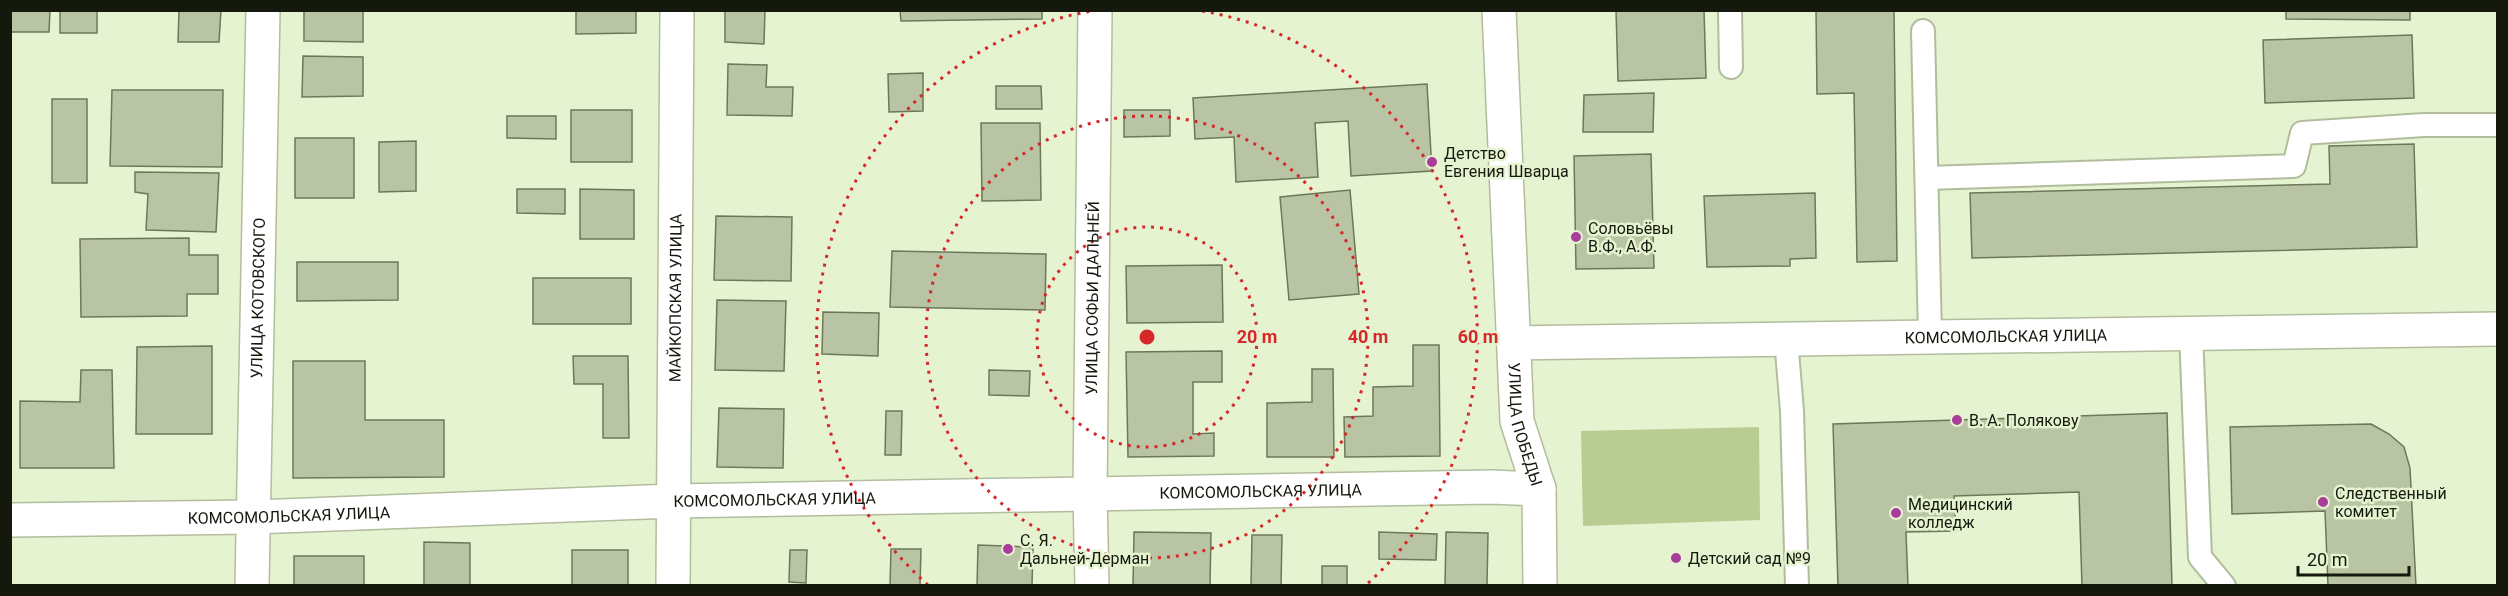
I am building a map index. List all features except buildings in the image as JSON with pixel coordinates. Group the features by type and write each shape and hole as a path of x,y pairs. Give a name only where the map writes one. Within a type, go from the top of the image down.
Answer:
{"street":[{"name":"УЛИЦА КОТОВСКОГО","path":"252,585 263,10"},
{"name":"МАЙКОПСКАЯ УЛИЦА","path":"673,585 677,10"},
{"name":"УЛИЦА СОФЬИ ДАЛЬНЕЙ","path":"1092,585 1090,494 1095,10"},
{"name":"УЛИЦА ПОБЕДЫ","path":"1499,10 1517,421 1539,489 1540,585"},
{"name":"КОМСОМОЛЬСКАЯ УЛИЦА","path":"1514,343 2498,329"},
{"name":"КОМСОМОЛЬСКАЯ УЛИЦА","path":"10,520 253,517 673,501 1491,487 1539,489"}],"lane":[{"path":"1730,10 1731,67"},
{"path":"1923,31 1930,338"},
{"path":"1927,178 2294,166 2302,133 2424,125 2498,125"},
{"path":"2191,333 2200,557 2224,585"},
{"path":"1786,339 1792,411 1797,585"}],"green space":[{"path":"1759,427 1760,520 1583,526 1581,431"}],"place":[{"name":"Детство Евгения Шварца","path":"1432,162"},
{"name":"Соловьёвы В.Ф., А.Ф.","path":"1576,237"},
{"name":"В. А. Полякову","path":"1957,420"},
{"name":"Следственный комитет","path":"2323,502"},
{"name":"Медицинский колледж","path":"1896,513"},
{"name":"С. Я. Дальней-Дерман","path":"1008,549"},
{"name":"Детский сад №9","path":"1676,558"}]}
